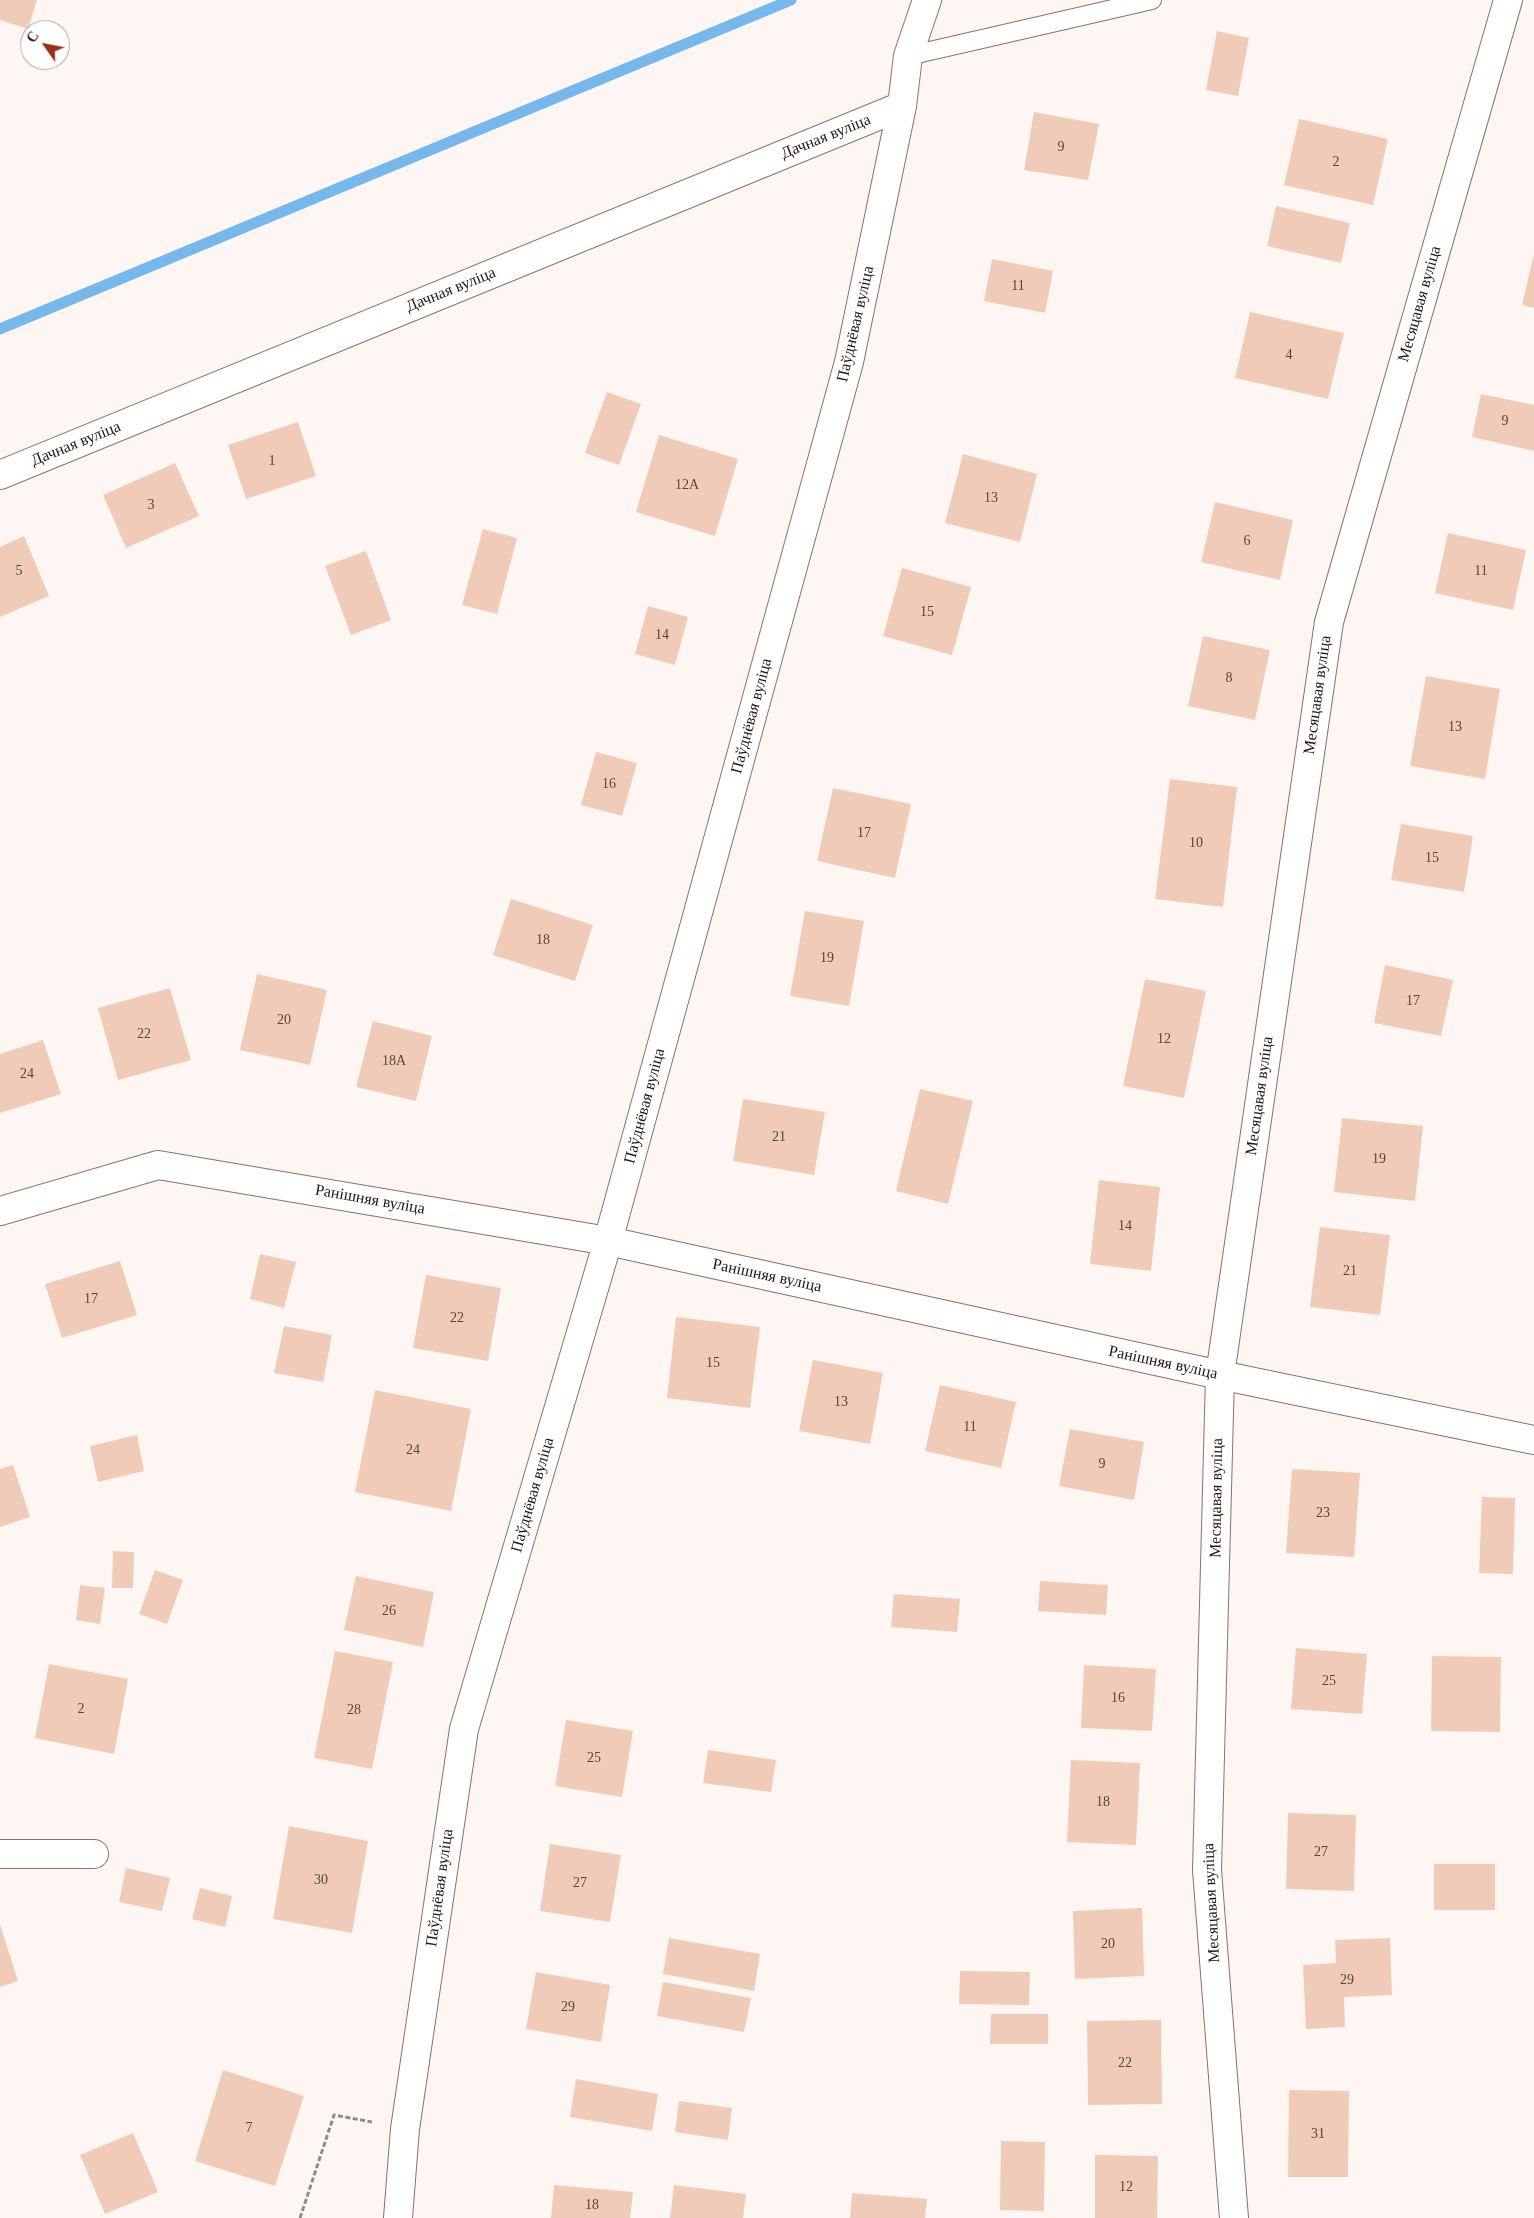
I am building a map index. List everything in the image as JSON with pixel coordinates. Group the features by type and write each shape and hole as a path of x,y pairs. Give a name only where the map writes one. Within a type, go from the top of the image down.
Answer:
{"street":[{"name":"Паўднёвая вуліца","path":"398,2218 405,2128 464,1729 608,1241 849,362 902,106 908,56 927,0"},
{"name":"Месяцавая вуліца","path":"1234,2218 1207,1870 1220,1376 1329,622 1508,0"},
{"name":"Дачная вуліца","path":"0,475 902,106"},
{"name":"Ранішняя вуліца","path":"0,1211 158,1165 608,1241 1220,1376 1534,1440"},
{"path":"0,1854 94,1854"}],"lane":[{"path":"908,56 1152,0"}],"path":[{"path":"300,2218 334,2115 405,2128"}],"building":[{"path":"0,0 37,0 31,20 20,20 20,26 0,20"},
{"path":"1217,31 1249,38 1238,96 1206,90"},
{"path":"1034,112 1099,124 1088,180 1024,170"},
{"path":"1299,119 1388,139 1373,205 1284,185"},
{"path":"1276,206 1350,223 1341,263 1267,246"},
{"path":"1534,254 1534,308 1522,305"},
{"path":"992,259 1053,271 1045,313 984,301"},
{"path":"1250,312 1344,333 1328,399 1235,378"},
{"path":"607,392 641,404 619,465 585,453"},
{"path":"1481,394 1534,405 1534,451 1472,437"},
{"path":"298,422 316,476 246,499 228,445"},
{"path":"659,435 738,459 715,536 636,512"},
{"path":"963,454 1037,474 1020,542 945,523"},
{"path":"175,463 199,516 126,548 103,495"},
{"path":"1215,502 1293,520 1280,580 1201,562"},
{"path":"483,529 517,538 497,614 462,605"},
{"path":"1448,533 1526,550 1513,610 1435,593"},
{"path":"24,536 49,596 0,617 0,547"},
{"path":"366,551 391,620 351,635 325,566"},
{"path":"902,568 971,587 952,655 883,636"},
{"path":"648,606 688,617 675,665 635,654"},
{"path":"1203,636 1270,650 1255,720 1188,706"},
{"path":"1426,676 1500,689 1485,779 1410,766"},
{"path":"596,752 637,763 622,816 581,805"},
{"path":"1170,779 1237,787 1223,907 1155,899"},
{"path":"833,788 911,804 895,878 817,861"},
{"path":"1401,824 1473,836 1464,892 1391,880"},
{"path":"511,899 593,925 575,981 493,955"},
{"path":"805,911 864,921 849,1006 790,996"},
{"path":"1385,965 1453,980 1441,1036 1374,1023"},
{"path":"257,974 327,990 310,1065 240,1050"},
{"path":"1145,979 1206,991 1184,1098 1123,1086"},
{"path":"170,988 191,1060 118,1080 98,1008"},
{"path":"373,1021 432,1036 416,1101 356,1087"},
{"path":"43,1040 61,1094 0,1113 0,1054"},
{"path":"920,1089 973,1101 948,1204 896,1191"},
{"path":"743,1099 825,1112 814,1175 733,1161"},
{"path":"1342,1118 1423,1126 1415,1201 1334,1192"},
{"path":"1099,1180 1160,1187 1151,1271 1090,1264"},
{"path":"1320,1227 1390,1235 1380,1315 1310,1307"},
{"path":"260,1254 296,1262 284,1308 250,1299"},
{"path":"120,1261 137,1315 62,1338 45,1284"},
{"path":"426,1275 501,1288 488,1361 413,1348"},
{"path":"676,1317 760,1327 750,1408 667,1398"},
{"path":"284,1326 332,1335 323,1382 274,1373"},
{"path":"813,1360 883,1373 870,1444 799,1431"},
{"path":"940,1385 1016,1402 1001,1468 925,1451"},
{"path":"375,1390 471,1409 451,1511 355,1492"},
{"path":"1070,1429 1144,1442 1134,1500 1059,1486"},
{"path":"137,1435 144,1471 98,1482 90,1446"},
{"path":"13,1465 30,1517 0,1527 0,1469"},
{"path":"1292,1469 1360,1473 1354,1557 1286,1553"},
{"path":"1482,1497 1515,1498 1513,1574 1479,1573"},
{"path":"113,1551 134,1552 133,1588 112,1588"},
{"path":"155,1570 183,1580 167,1624 139,1614"},
{"path":"356,1576 434,1592 423,1647 344,1630"},
{"path":"1040,1581 1108,1585 1106,1615 1038,1611"},
{"path":"80,1585 105,1588 100,1624 76,1620"},
{"path":"894,1594 960,1599 957,1632 891,1627"},
{"path":"1296,1648 1367,1654 1362,1714 1291,1709"},
{"path":"335,1651 393,1662 372,1769 314,1758"},
{"path":"1432,1656 1501,1657 1500,1732 1431,1731"},
{"path":"49,1664 128,1679 114,1754 35,1738"},
{"path":"1084,1665 1156,1669 1152,1731 1081,1728"},
{"path":"566,1720 633,1731 622,1797 555,1786"},
{"path":"708,1750 776,1760 771,1792 703,1783"},
{"path":"1071,1760 1140,1763 1136,1845 1067,1842"},
{"path":"1288,1813 1356,1815 1354,1891 1286,1889"},
{"path":"289,1826 368,1841 352,1933 273,1919"},
{"path":"550,1844 621,1855 610,1922 540,1911"},
{"path":"1434,1864 1495,1864 1495,1910 1434,1910"},
{"path":"126,1868 170,1878 162,1911 119,1902"},
{"path":"200,1888 232,1896 225,1927 192,1919"},
{"path":"1142,1908 1144,1976 1075,1979 1073,1911"},
{"path":"0,1924 18,1981 0,1987"},
{"path":"669,1938 760,1954 754,1991 663,1974"},
{"path":"1390,1938 1392,1995 1344,1997 1345,2027 1306,2029 1303,1965 1336,1963 1335,1940"},
{"path":"960,1971 1030,1972 1029,2005 959,2004"},
{"path":"536,1972 610,1985 601,2042 526,2029"},
{"path":"663,1982 751,1998 744,2032 657,2016"},
{"path":"991,2014 1048,2014 1048,2044 990,2044"},
{"path":"1161,2020 1162,2104 1088,2105 1087,2021"},
{"path":"223,2070 304,2096 275,2186 195,2161"},
{"path":"576,2079 658,2094 652,2131 570,2117"},
{"path":"1289,2090 1349,2091 1348,2177 1288,2177"},
{"path":"679,2101 732,2108 728,2140 675,2132"},
{"path":"133,2133 158,2192 105,2214 80,2155"},
{"path":"1001,2141 1045,2142 1044,2211 1000,2210"},
{"path":"1095,2155 1158,2156 1157,2218 1095,2218"},
{"path":"554,2185 633,2192 630,2218 551,2218"},
{"path":"674,2185 746,2194 743,2218 670,2218"},
{"path":"852,2193 927,2199 925,2218 850,2218"}],"waterway":[{"path":"0,329 791,0"}]}
